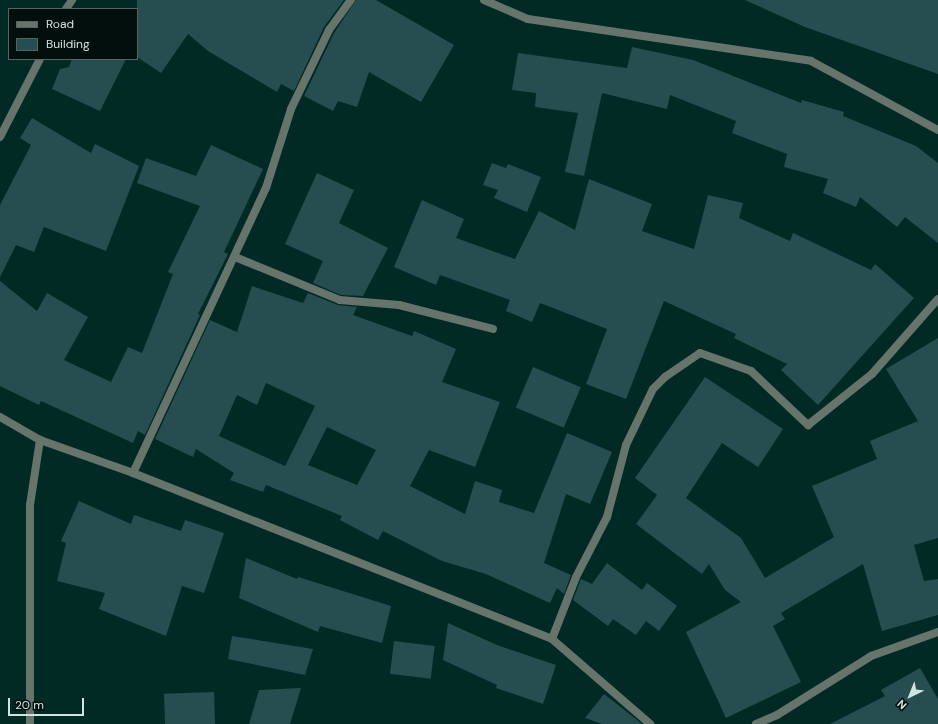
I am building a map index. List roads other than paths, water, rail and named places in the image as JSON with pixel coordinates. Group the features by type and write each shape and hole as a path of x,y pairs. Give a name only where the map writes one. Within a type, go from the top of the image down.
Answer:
{"street":[{"path":"133,473 266,188 291,108 329,30 351,0"},
{"path":"484,0 528,19 811,61 938,130"},
{"path":"0,137 39,60"},
{"path":"235,257 340,300 399,305 493,329"},
{"path":"552,639 576,577 607,517 626,445 653,389 665,377 700,353 751,371 808,425 872,374 938,299"},
{"path":"0,417 40,440 133,473 552,639 650,724"},
{"path":"30,724 30,505 40,440"},
{"path":"756,724 777,715 871,656 938,632"}]}
